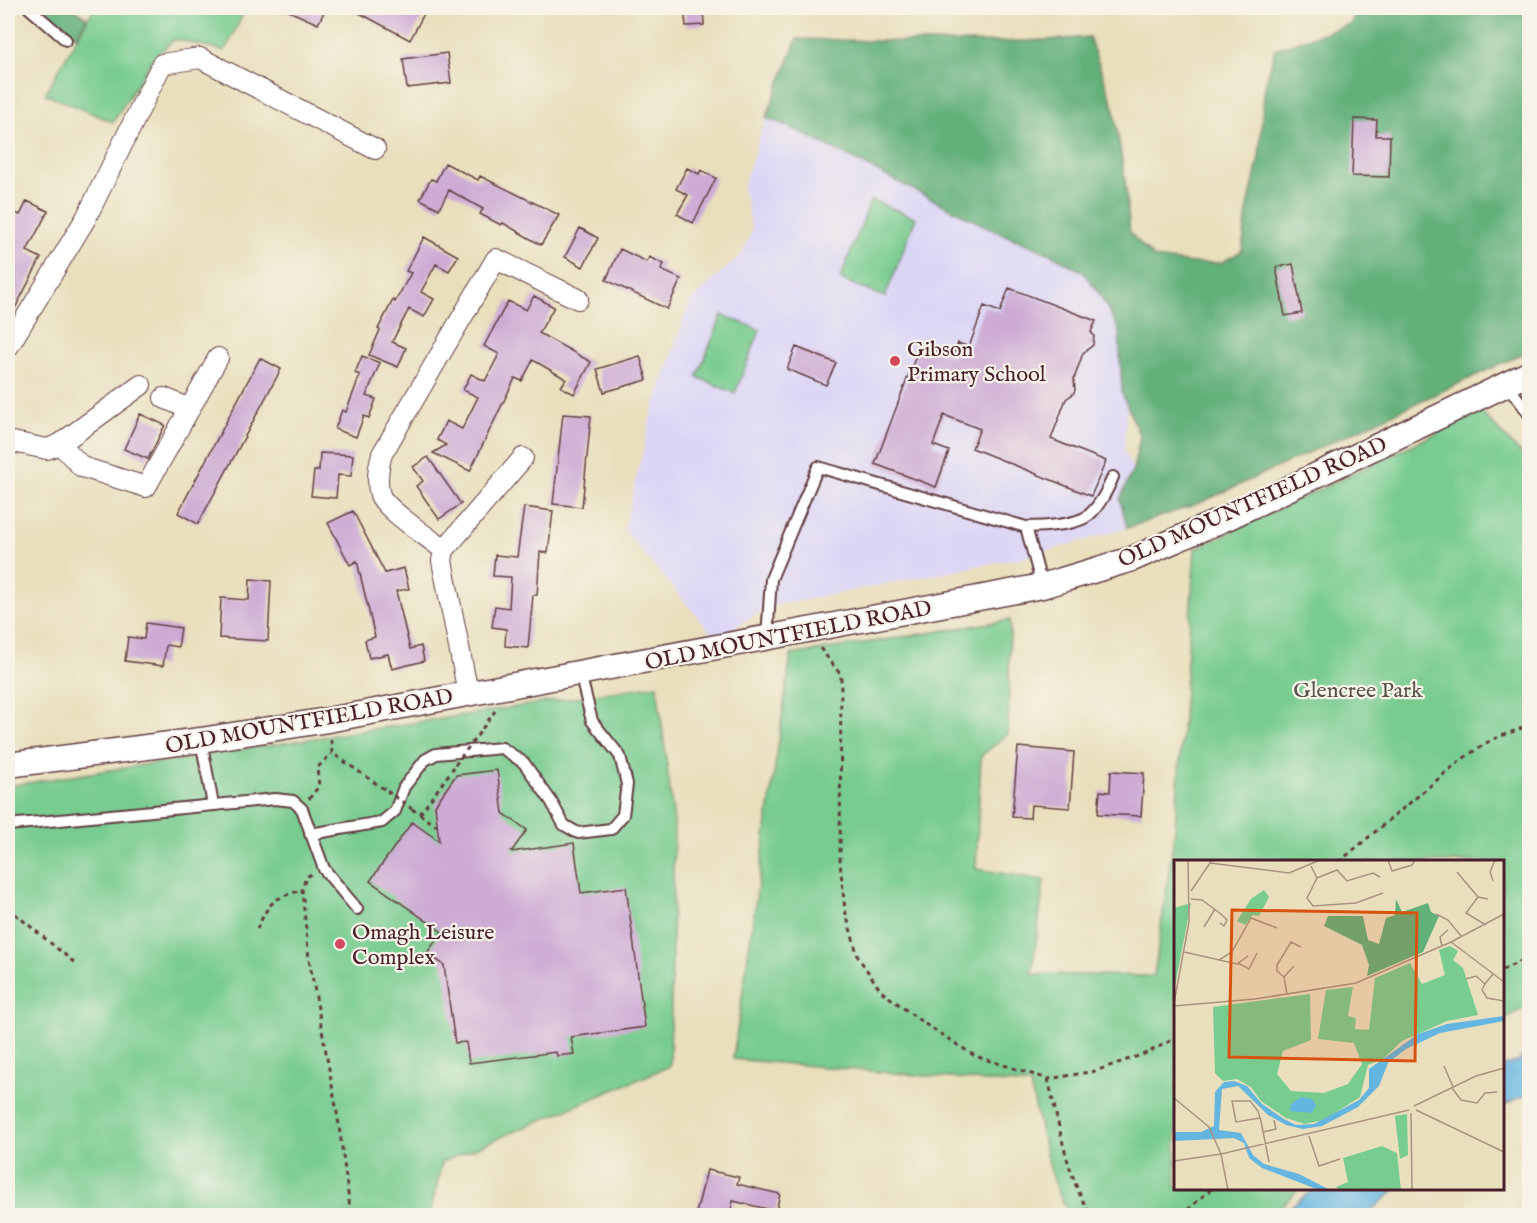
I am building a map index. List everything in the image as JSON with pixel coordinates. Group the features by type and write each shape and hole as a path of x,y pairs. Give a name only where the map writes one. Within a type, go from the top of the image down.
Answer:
{"street":[{"path":"8,348 86,218 162,64 200,58 375,149"},
{"path":"444,550 391,509 381,498 378,471 382,454 496,259 578,299"},
{"path":"60,444 82,467 146,487 218,358"},
{"name":"OLD MOUNTFIELD ROAD","path":"8,765 201,740 328,720 1041,586 1132,559 1231,516 1530,374"},
{"path":"8,441 47,449 60,444 141,385"},
{"path":"164,398 190,409"},
{"path":"468,693 442,561 444,550 523,458"}],"lane":[{"path":"29,8 66,40"},
{"path":"1507,384 1530,415"},
{"path":"767,638 771,579 818,467 1026,527 1051,527 1089,516 1113,477"},
{"path":"1026,527 1041,586"},
{"path":"310,834 382,822 395,811 404,787 425,760 436,754 502,748 524,763 551,801 564,825 578,833 611,829 623,815 627,784 620,756 592,721 580,673"},
{"path":"201,740 213,805"},
{"path":"8,825 275,799 293,801 302,809 324,869 357,909"}],"path":[{"path":"805,631 841,675 840,862 845,910 858,957 881,990 922,1022 975,1056 1048,1079 1095,1071 1147,1053 1174,1039"},
{"path":"328,720 332,753 437,826"},
{"path":"1340,860 1461,760 1491,740 1530,725"},
{"path":"420,814 477,736"},
{"path":"302,809 319,786 317,768 332,753"},
{"path":"324,869 306,877 302,890 309,959 338,1118 351,1215"},
{"path":"257,929 269,904 285,895 302,890"},
{"path":"8,908 76,964"},
{"path":"1504,970 1530,957"},
{"path":"1048,1079 1066,1156 1086,1208 1092,1215"},
{"path":"1181,1215 1210,1190"}],"shaded area":[{"name":"Gibson Primary School","path":"766,118 790,127 993,230 1051,254 1083,272 1099,293 1119,330 1122,393 1127,405 1124,450 1133,470 1120,498 1127,528 1033,555 769,607 716,638 624,531 652,412 690,301 742,254 752,230 743,186"}],"green space":[{"path":"42,8 73,8 87,18 76,36"},
{"path":"94,8 246,8 225,51 175,39 154,57 113,122 45,94"},
{"path":"1357,8 1529,8 1529,351 1200,503 1127,528 1120,499 1133,470 1140,437 1122,393 1119,330 1099,293 1083,272 1051,254 993,230 790,127 766,118 797,39 979,42 1089,37 1113,104 1125,179 1130,233 1154,258 1192,263 1221,263 1242,251 1247,212 1259,157 1264,91 1275,49 1351,24"},
{"path":"871,200 916,218 885,297 840,279"},
{"path":"722,315 760,330 735,393 697,377"},
{"name":"Glencree Park","path":"1481,412 1529,462 1529,1005 1504,1019 1504,860 1174,860 1174,1190 1298,1190 1275,1212 1267,1215 1070,1215 1050,1168 1030,1085 733,1059 791,655 1010,620 1008,734 981,756 976,869 1044,880 1032,974 1154,976 1175,829 1195,549"},
{"name":"Omagh Leisure Complex","path":"657,685 674,823 670,1066 442,1162 430,1215 8,1216 8,786"}],"water":[{"path":"1529,1029 1529,1094 1504,1105 1504,1066 1519,1061 1525,1052"},
{"path":"1313,1190 1395,1190 1366,1215 1279,1215"}],"building":[{"path":"282,8 326,8 318,24"},
{"path":"350,8 427,8 410,40"},
{"path":"684,8 703,8 704,25 686,26"},
{"path":"447,53 451,83 407,88 403,59"},
{"path":"1354,119 1377,120 1376,136 1390,136 1389,177 1352,176"},
{"path":"445,163 478,180 480,176 559,215 541,245 503,223 501,225 480,214 483,209 449,190 439,209 420,199 431,179 436,181"},
{"path":"687,168 699,174 701,170 716,178 693,223 677,214 688,195 676,189"},
{"path":"27,201 48,211 27,251 41,258 8,322 8,209 20,215"},
{"path":"580,228 598,238 583,267 565,257"},
{"path":"424,237 458,256 449,271 436,264 421,292 434,299 424,317 409,309 392,342 406,348 398,367 369,355 380,330 378,329 393,300 395,302 411,273 406,271"},
{"path":"620,249 647,262 649,257 664,264 661,270 681,279 667,309 606,280"},
{"path":"1293,264 1302,313 1285,316 1276,267"},
{"path":"1009,288 1096,321 1091,332 1094,336 1093,345 1083,353 1074,379 1075,390 1066,399 1051,439 1106,461 1091,496 972,448 980,429 944,415 933,445 949,451 936,487 875,464 920,345 953,357 958,343 969,347 984,306 1000,312"},
{"path":"534,296 554,307 539,333 591,362 574,394 561,387 566,379 533,360 522,381 515,378 470,471 433,453 446,445 437,440 446,421 462,429 478,397 463,390 471,374 485,381 499,354 484,346 508,301 526,310"},
{"path":"796,347 836,363 826,385 787,369"},
{"path":"362,356 380,363 366,396 376,399 369,418 364,416 356,437 335,429 342,410 346,412 360,375 355,373"},
{"path":"640,356 647,380 604,392 597,369"},
{"path":"260,358 281,369 198,524 178,513"},
{"path":"140,414 165,425 148,459 124,449"},
{"path":"563,414 591,416 582,507 553,504"},
{"path":"320,453 353,455 351,476 338,475 336,498 311,496 314,471 319,471"},
{"path":"428,457 461,504 439,519 416,486 423,481 413,467"},
{"path":"524,507 553,511 548,553 540,552 537,595 533,595 528,648 505,646 506,629 492,627 495,606 509,608 511,577 493,576 495,555 517,557"},
{"path":"353,511 385,573 404,568 409,589 396,591 410,649 421,646 424,661 392,669 388,654 369,658 365,640 375,637 357,561 350,565 328,523"},
{"path":"250,579 271,581 268,641 219,638 221,598 249,600"},
{"path":"146,623 181,628 178,647 166,645 163,666 125,661 128,637 144,639"},
{"path":"1018,747 1074,752 1070,808 1031,805 1030,818 1012,817"},
{"name":"Omagh Leisure Complex","path":"497,770 503,813 527,830 511,852 574,843 581,893 626,887 645,1027 571,1037 574,1054 557,1056 556,1052 469,1063 466,1042 455,1043 444,965 427,953 442,932 370,881 412,822 439,841 435,805 456,775"},
{"path":"1111,771 1144,773 1141,816 1098,814 1100,791 1110,792"},
{"path":"707,1170 739,1177 737,1184 780,1194 776,1211 733,1201 730,1215 696,1213"}],"place":[{"name":"Gibson Primary School","path":"895,361"},
{"name":"Omagh Leisure Complex","path":"340,944"}]}
